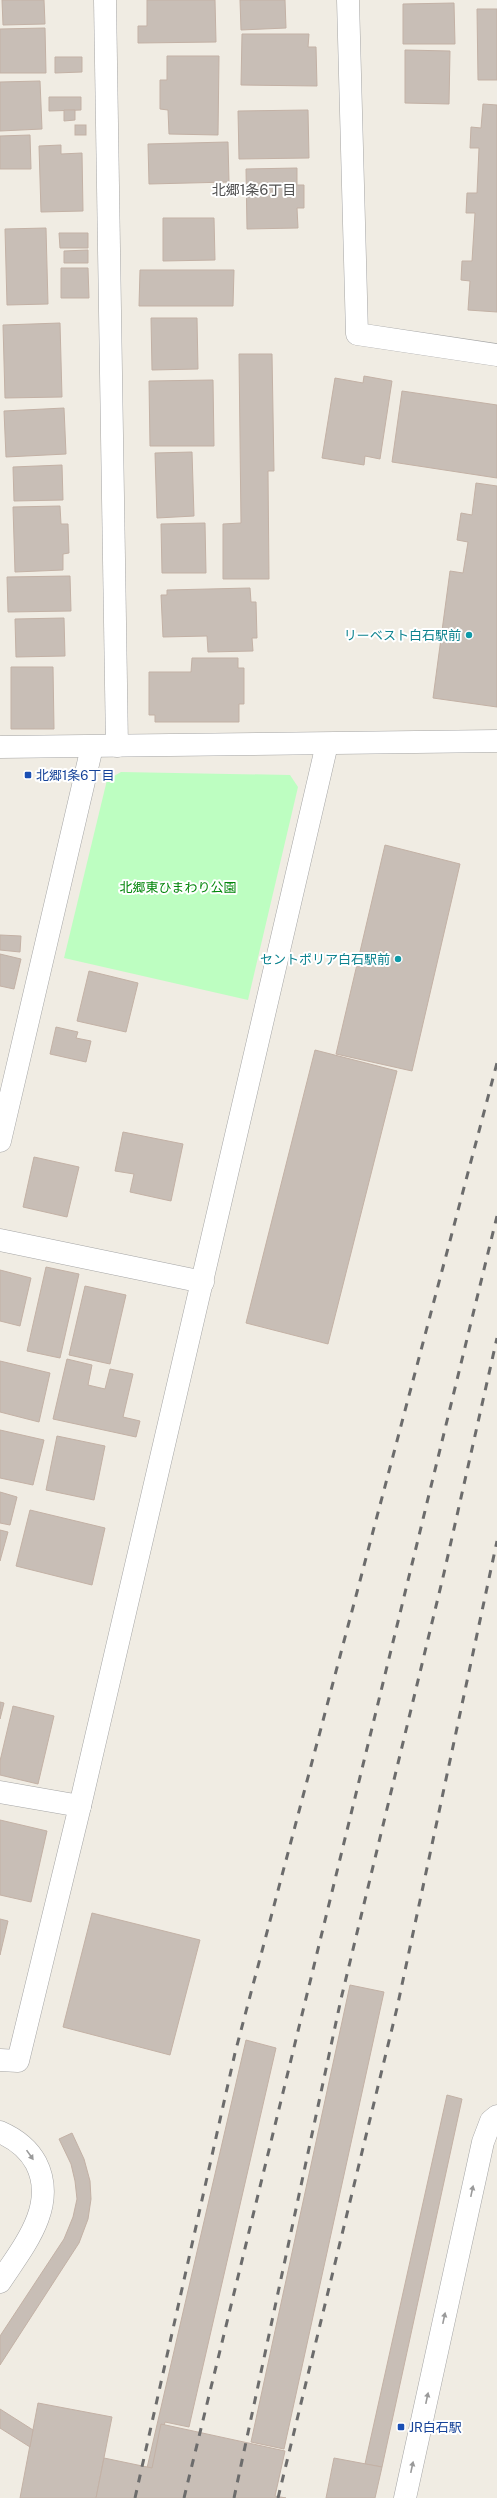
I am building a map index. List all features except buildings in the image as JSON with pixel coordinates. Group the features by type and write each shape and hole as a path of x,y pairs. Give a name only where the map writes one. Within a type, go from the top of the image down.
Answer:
{"street":[{"path":"105,0 117,746"},
{"path":"348,0 357,334 497,355"},
{"path":"0,747 497,741"},
{"path":"0,2060 18,2061 80,1806 203,1282 327,744"},
{"path":"0,1141 92,747"},
{"path":"0,1240 203,1282"},
{"path":"0,1792 80,1806"},
{"path":"406,2498 483,2142 491,2121 497,2116"},
{"path":"0,2132 14,2138 30,2152 41,2173 44,2198 34,2230 0,2282"}],"green space":[{"name":"北郷東ひまわり公園","path":"121,772 290,775 298,787 248,1000 64,958 107,780"}],"railway":[{"path":"135,2498 235,2053 497,1063"},
{"path":"184,2498 497,1216"},
{"path":"234,2498 341,1999 444,1573 497,1338"},
{"path":"278,2498 397,2008 497,1541"}],"place":[{"name":"リーベスト白石駅前","path":"469,635"},
{"name":"北郷1条6丁目","path":"28,775"},
{"name":"セントポリア白石駅前","path":"398,959"},
{"name":"JR白石駅","path":"401,2427"}],"district":[{"name":"北郷1条6丁目","path":"254,190"}]}
